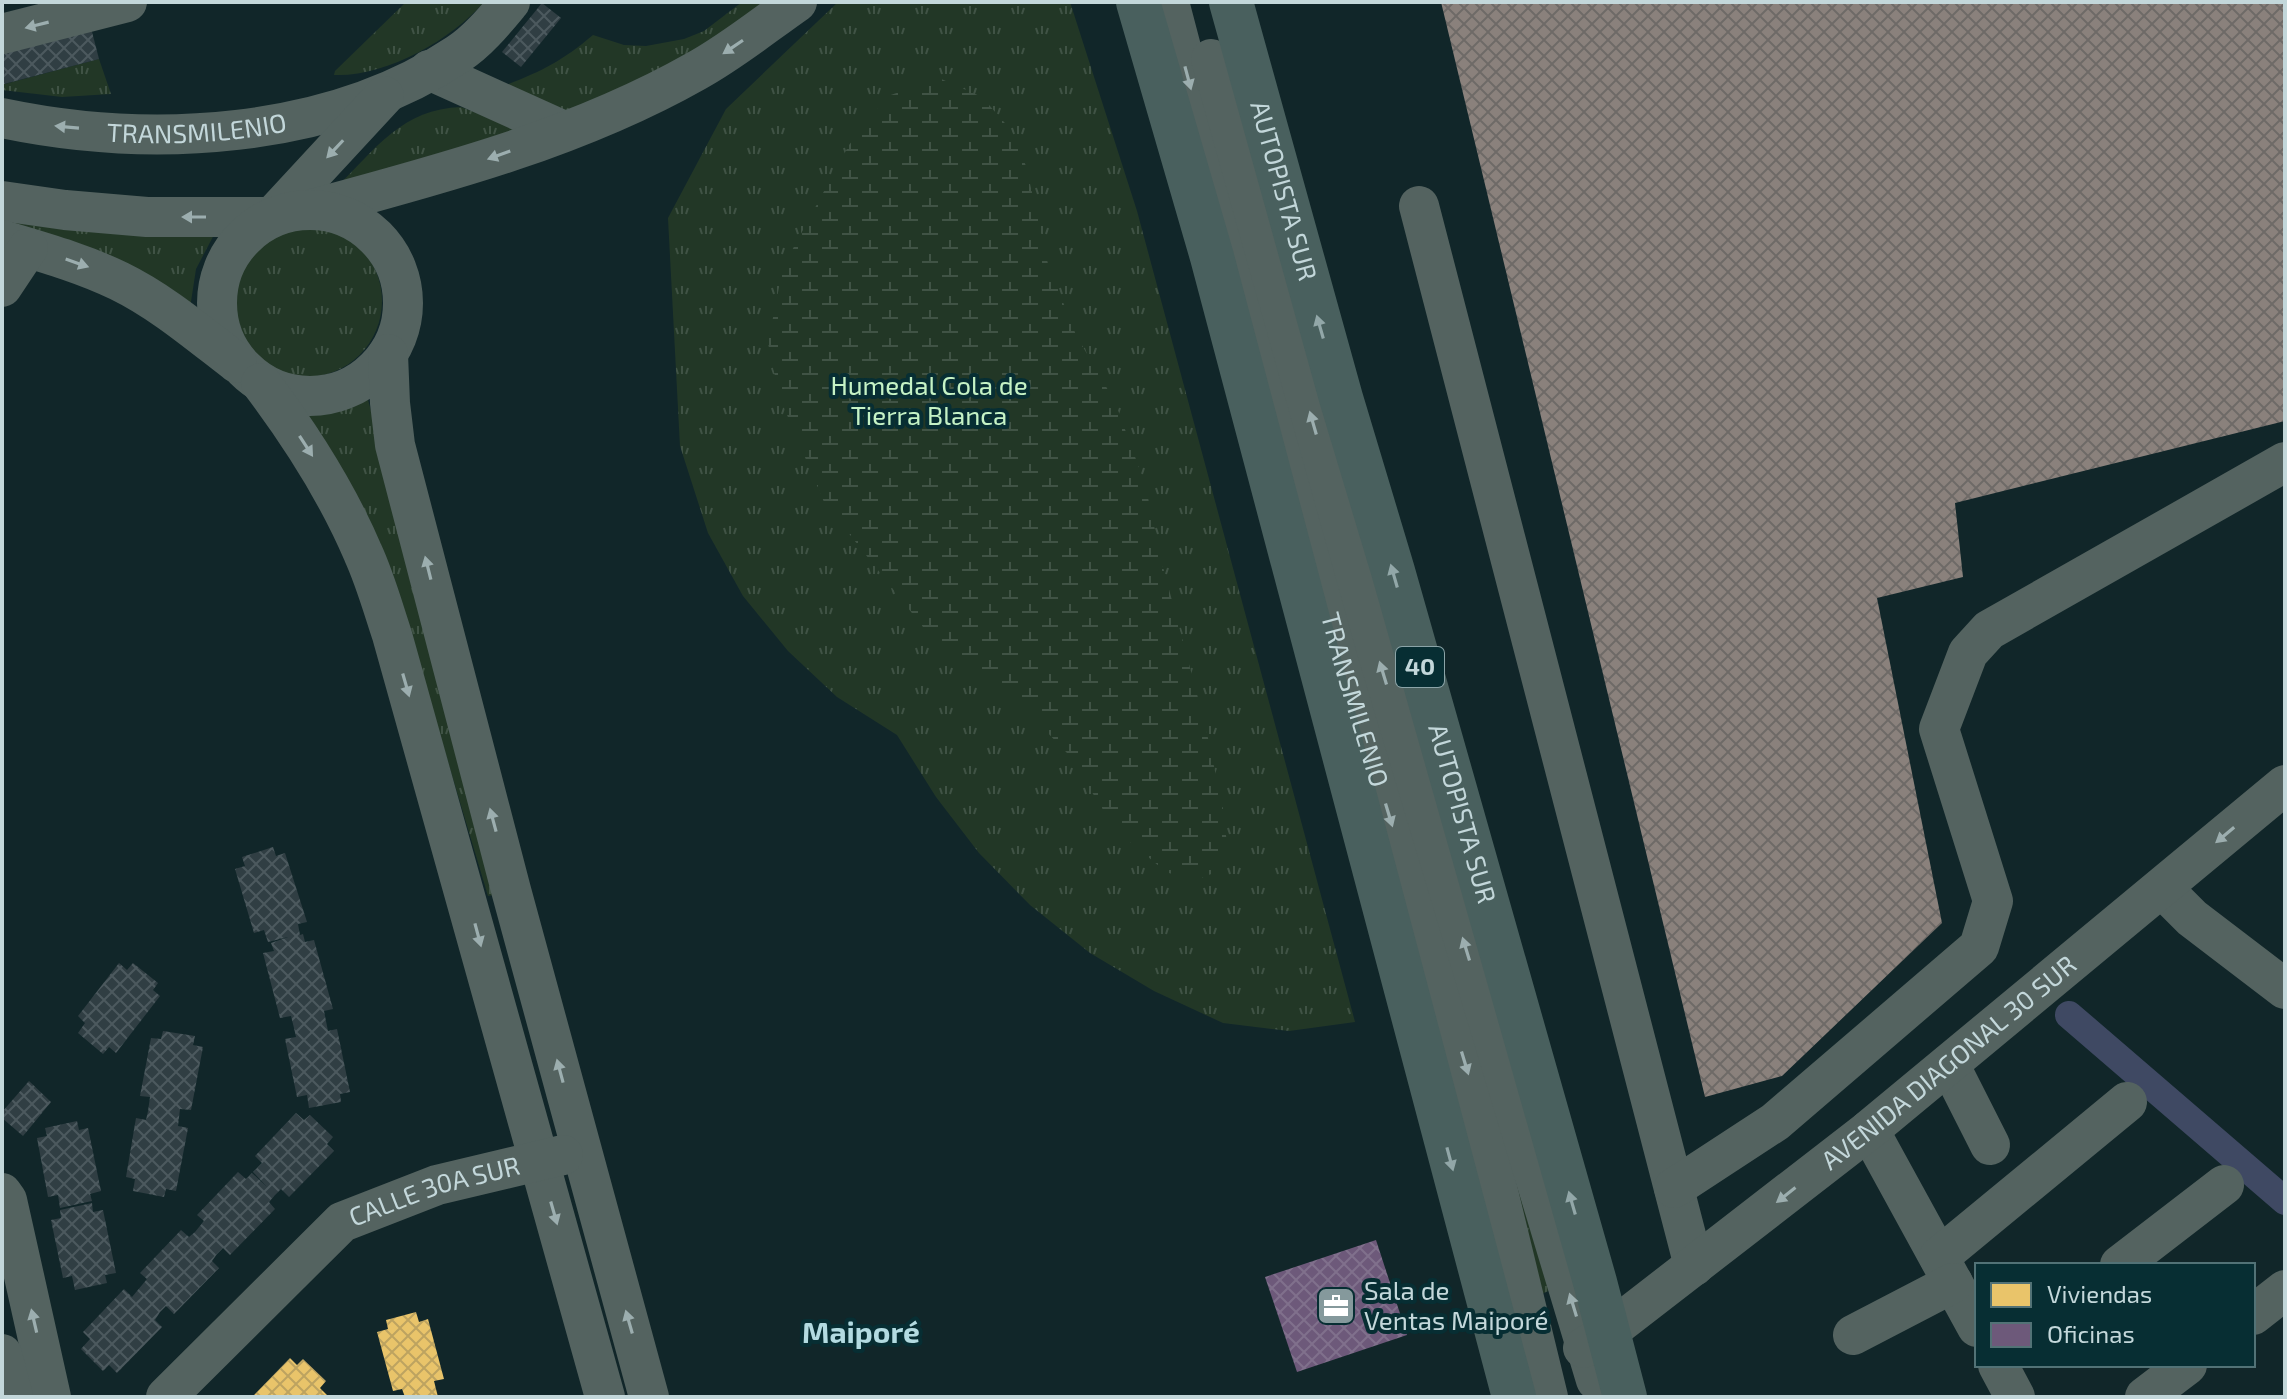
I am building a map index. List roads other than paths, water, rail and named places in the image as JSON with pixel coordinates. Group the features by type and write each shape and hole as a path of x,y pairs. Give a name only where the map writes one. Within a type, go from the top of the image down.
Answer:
{"highway":[{"path":"1138,2 1530,1392"},
{"name":"AUTOPISTA SUR","path":"1231,2 1332,367 1397,586 1600,1362"}],"street":[{"path":"2,34 127,2"},
{"name":"TRANSMILENIO","path":"2,118 46,126 201,135 311,117 388,92 459,53 487,29 510,2"},
{"path":"2,201 147,217 272,217 312,209 434,176 564,131 650,96 698,70 797,2"},
{"path":"1123,2 1155,60"},
{"name":"TRANSMILENIO","path":"1169,2 1344,668 1475,1097 1530,1392"},
{"name":"TRANSMILENIO","path":"1196,2 1377,651 1600,1362"},
{"path":"429,70 564,131"},
{"name":"TRANSMILENIO","path":"272,217 388,92"},
{"path":"1419,206 1694,1266"},
{"path":"2,287 15,244 81,264 122,283 164,307 250,374 287,394 316,396 344,390 369,376 388,354 401,323 404,295 398,269 384,245 364,226 339,213 312,209"},
{"path":"272,217 247,233 229,256 219,283 217,312 224,340 312,457 336,496 364,554 396,649 605,1397"},
{"path":"388,354 395,445 581,1152 649,1397"},
{"path":"1674,1188 1775,1122 1979,947 1993,901 1939,729 1968,653 1989,630 2285,462"},
{"name":"AVENIDA DIAGONAL 30 SUR","path":"1530,1392 1600,1362 1694,1266 1869,1130 2284,788"},
{"path":"2162,888 2192,918 2285,989"},
{"path":"1949,1064 1990,1145"},
{"path":"1853,1335 1946,1270 2127,1102"},
{"path":"1869,1130 1975,1323"},
{"name":"CALLE 30A SUR","path":"166,1397 342,1222 437,1185 581,1152"},
{"path":"2123,1263 2224,1185"},
{"path":"2,1193 7,1200 51,1397"},
{"path":"2255,1313 2285,1290"},
{"path":"2,1354 13,1397"},
{"path":"1999,1367 2015,1397"},
{"path":"2145,1397 2184,1367"}],"waterway":[{"path":"2069,1015 2285,1201"}],"place":[{"name":"Sala de Ventas Maiporé","path":"1336,1306"}],"district":[{"name":"Maiporé","path":"861,1333"}],"park label":[{"name":"Humedal Cola de Tierra Blanca","path":"929,401"}]}
